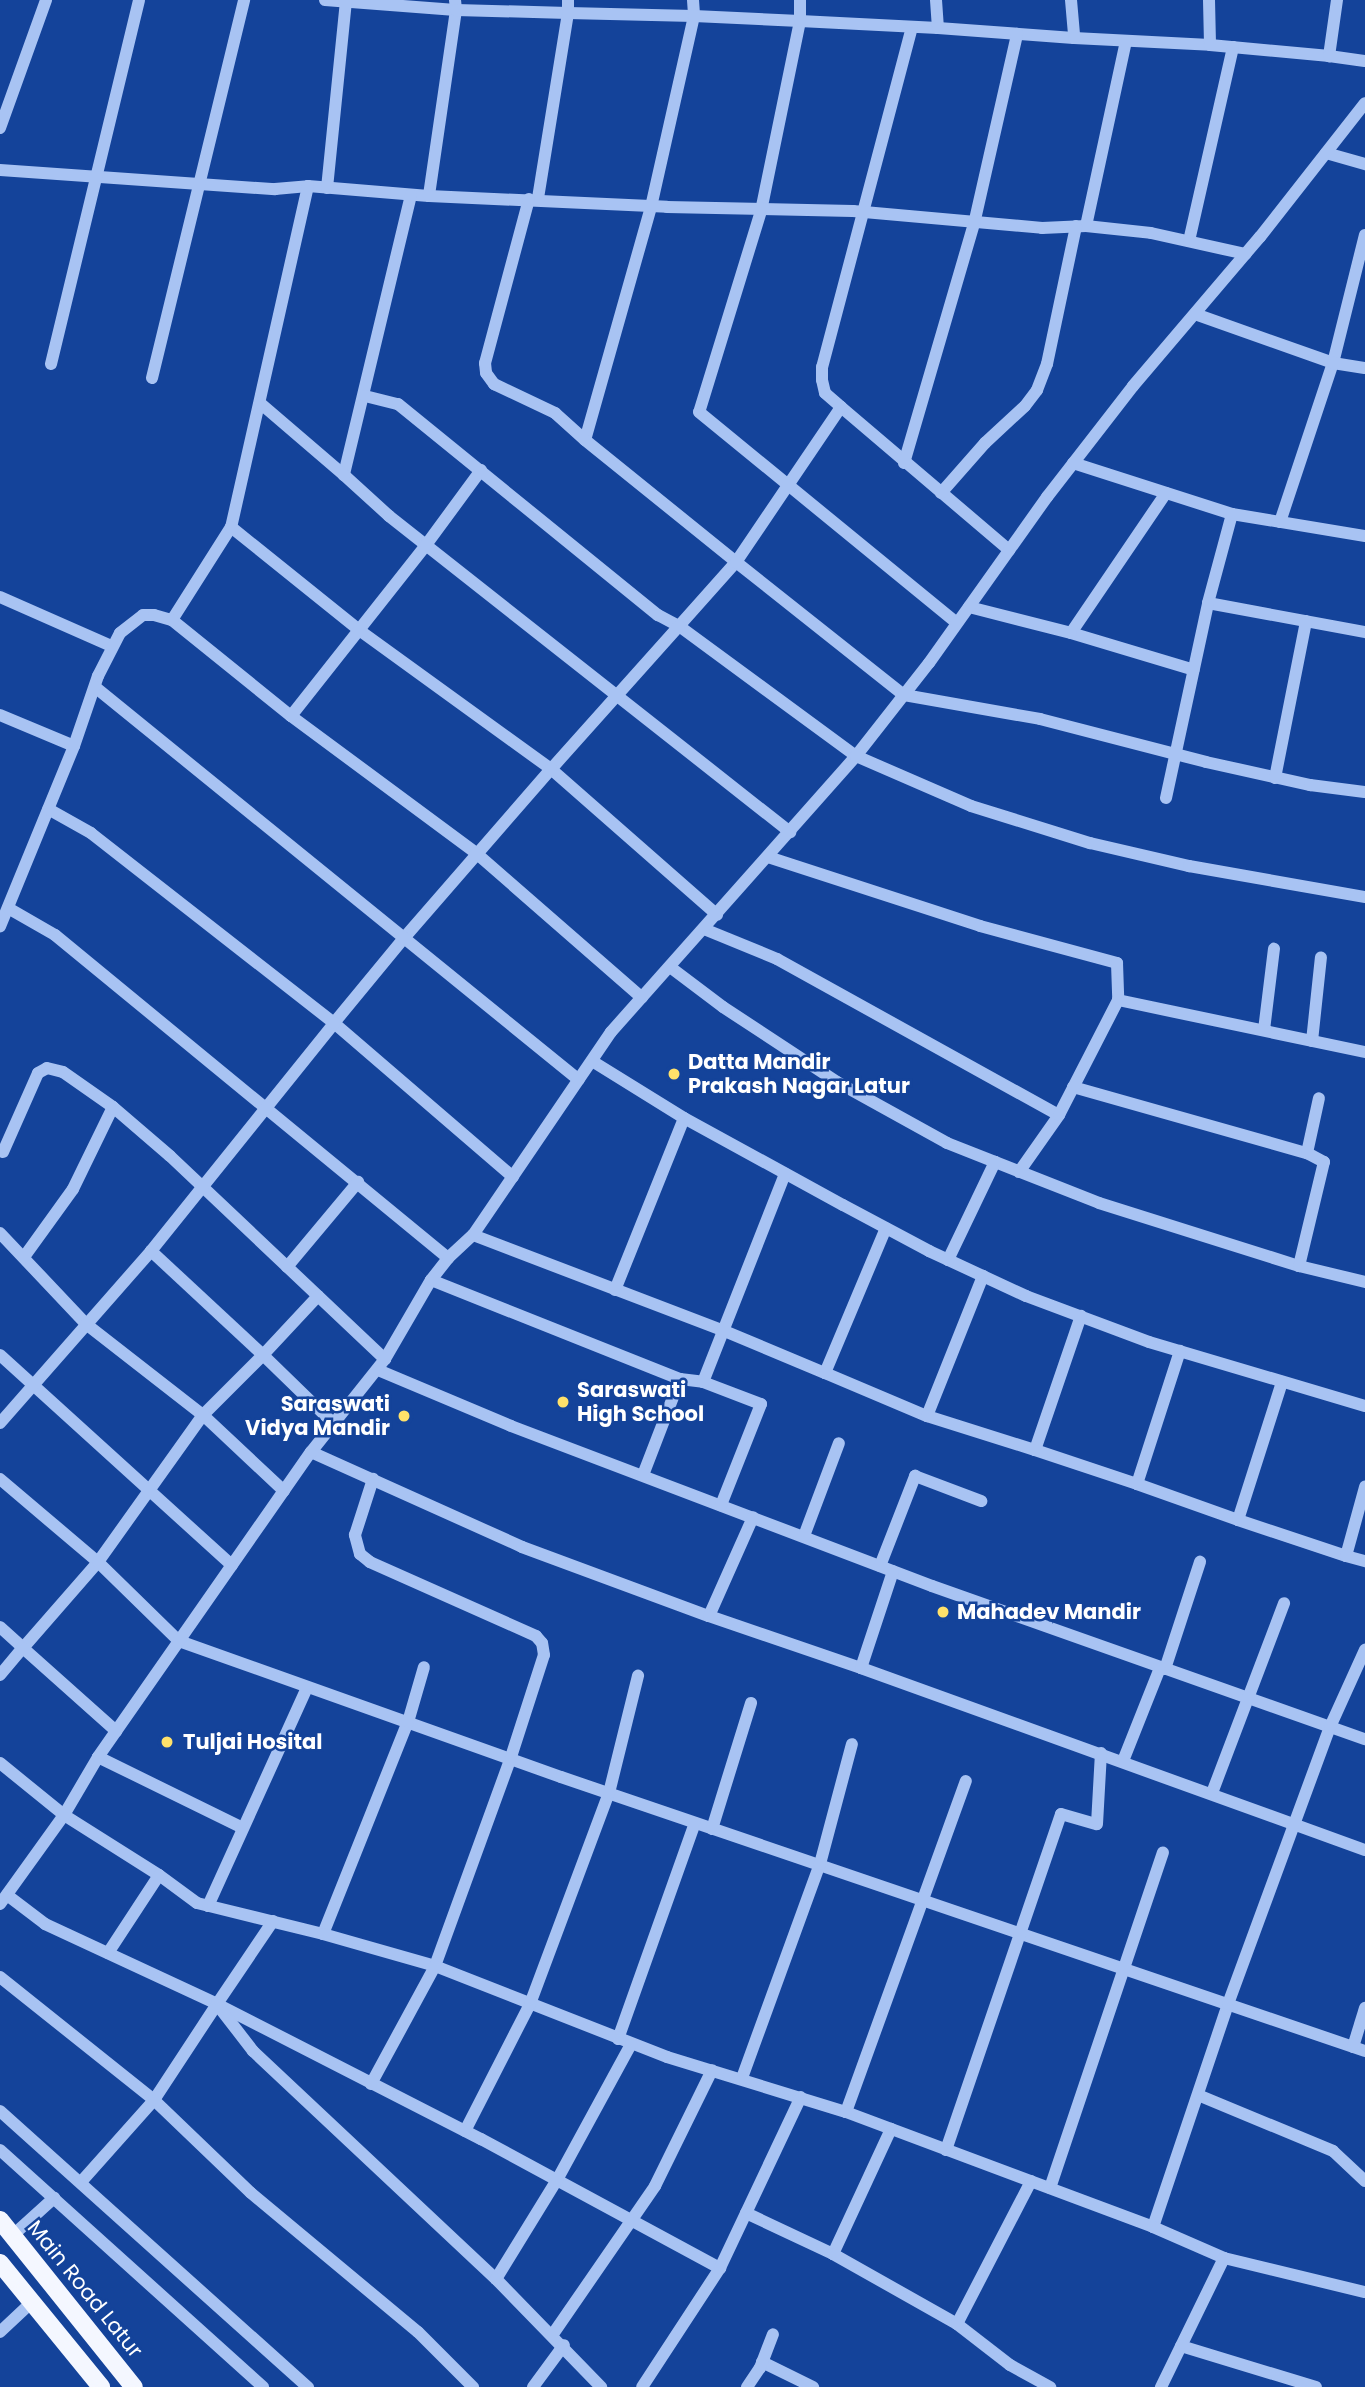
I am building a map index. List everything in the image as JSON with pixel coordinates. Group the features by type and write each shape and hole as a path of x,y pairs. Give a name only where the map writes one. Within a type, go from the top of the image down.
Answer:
{"main road":[{"name":"Main Road Latur","path":"0,2220 134,2387"},
{"path":"0,2263 101,2387"}],"street":[{"path":"0,128 46,0"},
{"path":"51,364 139,0"},
{"path":"152,377 244,0"},
{"path":"325,0 568,6 694,16 1210,45 1365,61"},
{"path":"585,440 651,206 694,16 693,0"},
{"path":"800,0 800,21 761,211 699,412 957,623"},
{"path":"936,0 938,29"},
{"path":"1071,0 1074,38"},
{"path":"1209,0 1210,45"},
{"path":"1329,56 1337,0"},
{"path":"327,188 346,1"},
{"path":"429,196 456,5"},
{"path":"568,6 534,199 485,363 486,373 494,384 555,413 585,440 904,695 1041,719 1275,778 1365,792"},
{"path":"912,27 822,367 825,393 1009,550"},
{"path":"904,463 974,224 1017,34"},
{"path":"942,493 985,443 1025,406 1037,390 1047,364 1126,41"},
{"path":"1189,241 1233,47"},
{"path":"720,2268 557,2179 217,2004 45,1924 3,1899 64,1815 97,1757 311,1452 381,1365 431,1280 448,1258 473,1235 611,1032 856,755 904,695 1073,463 1133,386 1246,254 1365,103"},
{"path":"1326,153 1365,164"},
{"path":"0,170 275,189 309,186 429,196 761,211 863,212 1042,228 1081,226 1151,233 1246,254"},
{"path":"172,620 231,527 309,186"},
{"path":"344,475 411,195"},
{"path":"1280,522 1333,363 1365,235"},
{"path":"1195,314 1333,363 1365,368"},
{"path":"365,396 398,404 658,615 679,626 856,755 971,806 1090,843 1189,866 1365,897"},
{"path":"260,402 426,545 790,832"},
{"path":"0,1423 151,1251 334,1023 476,853 736,562 841,407"},
{"path":"1073,463 1232,514 1365,536"},
{"path":"291,716 426,545 481,470"},
{"path":"1071,633 1166,492"},
{"path":"1166,797 1208,603 1232,514"},
{"path":"231,527 359,630 551,769 717,915"},
{"path":"0,597 111,646"},
{"path":"1208,603 1365,632"},
{"path":"969,607 1071,633 1194,670"},
{"path":"0,926 74,747 111,646 129,624 143,615 154,615 172,620 291,716 476,853 642,998"},
{"path":"1275,778 1306,621"},
{"path":"94,687 579,1080"},
{"path":"0,715 74,747"},
{"path":"48,809 99,838 334,1023 513,1177"},
{"path":"768,857 980,926 1117,963 1118,1000 1059,1115 1019,1172"},
{"path":"8,908 55,935 448,1258"},
{"path":"704,929 777,958 1059,1115"},
{"path":"1264,1030 1273,949"},
{"path":"1312,1041 1321,957"},
{"path":"670,967 723,1007 837,1082 947,1143 1099,1203 1299,1266 1365,1282"},
{"path":"1118,1000 1365,1052"},
{"path":"592,1060 684,1118 785,1174 983,1276 1081,1316 1180,1351 1365,1406"},
{"path":"3,1152 38,1073 47,1068 63,1072 113,1107 203,1187 318,1296 381,1365 643,1475 893,1571 1365,1739"},
{"path":"1073,1087 1307,1153 1324,1163 1299,1266"},
{"path":"1307,1153 1319,1098"},
{"path":"24,1257 54,1220 73,1189 113,1107"},
{"path":"615,1290 684,1118"},
{"path":"948,1260 995,1162"},
{"path":"703,1382 785,1174"},
{"path":"287,1267 358,1182"},
{"path":"825,1373 886,1228"},
{"path":"0,1233 86,1324 203,1415 284,1491"},
{"path":"473,1235 722,1330 928,1416 1365,1562"},
{"path":"151,1251 333,1423"},
{"path":"928,1416 983,1276"},
{"path":"431,1280 680,1379 703,1382 761,1404 720,1505"},
{"path":"0,1675 98,1562 203,1415 318,1296"},
{"path":"1035,1450 1081,1316"},
{"path":"1137,1484 1180,1351"},
{"path":"0,1355 232,1565"},
{"path":"643,1475 680,1379"},
{"path":"1238,1520 1282,1382"},
{"path":"804,1536 839,1443"},
{"path":"311,1452 523,1547 709,1616 1296,1822 1365,1850"},
{"path":"880,1566 915,1476 981,1500"},
{"path":"0,1479 98,1562 178,1641 712,1829 1359,2049 1365,2008"},
{"path":"371,2084 435,1966 511,1758 544,1655 542,1643 525,1630 370,1562 360,1554 355,1535 373,1479"},
{"path":"1346,1556 1365,1487"},
{"path":"709,1616 753,1517"},
{"path":"1123,1761 1163,1668 1200,1562"},
{"path":"861,1668 893,1571"},
{"path":"1212,1793 1284,1604"},
{"path":"0,1627 116,1731"},
{"path":"1153,2227 1228,2004 1330,1727 1365,1650"},
{"path":"323,1934 408,1722 424,1667"},
{"path":"465,2132 530,2004 609,1793 638,1676"},
{"path":"208,1906 307,1688"},
{"path":"712,1829 751,1703"},
{"path":"743,2078 820,1864 852,1744"},
{"path":"946,2150 1061,1814 1097,1824 1101,1753"},
{"path":"97,1757 243,1828"},
{"path":"0,1763 64,1815 159,1875 197,1903 323,1934 435,1966 631,2044 846,2112 1153,2227 1224,2258 1365,2292"},
{"path":"846,2112 921,1898 966,1782"},
{"path":"618,2039 695,1823"},
{"path":"1050,2188 1163,1852"},
{"path":"108,1953 159,1875"},
{"path":"81,2182 154,2100 273,1922"},
{"path":"0,1977 154,2100 251,2193 418,2332 474,2387"},
{"path":"217,2004 253,2051 496,2279 564,2345 601,2387"},
{"path":"496,2279 557,2179 631,2044"},
{"path":"552,2334 656,2186 712,2070"},
{"path":"1198,2095 1333,2151 1346,2160 1365,2181"},
{"path":"642,2387 720,2268 801,2097"},
{"path":"0,2111 308,2387"},
{"path":"833,2254 891,2129"},
{"path":"0,2150 263,2387"},
{"path":"957,2323 1031,2181"},
{"path":"12,2236 54,2198"},
{"path":"746,2213 833,2254 957,2323 1010,2365 1050,2387"},
{"path":"1161,2387 1224,2258"},
{"path":"0,2332 32,2302"},
{"path":"747,2387 762,2362 773,2334"},
{"path":"533,2387 564,2345"},
{"path":"1181,2346 1316,2387"},
{"path":"762,2362 813,2387"}],"place":[{"name":"Datta Mandir Prakash Nagar Latur","path":"674,1074"},
{"name":"Saraswati High School","path":"563,1402"},
{"name":"Saraswati Vidya Mandir","path":"404,1416"},
{"name":"Mahadev Mandir","path":"943,1612"},
{"name":"Tuljai Hosital","path":"167,1742"}]}
